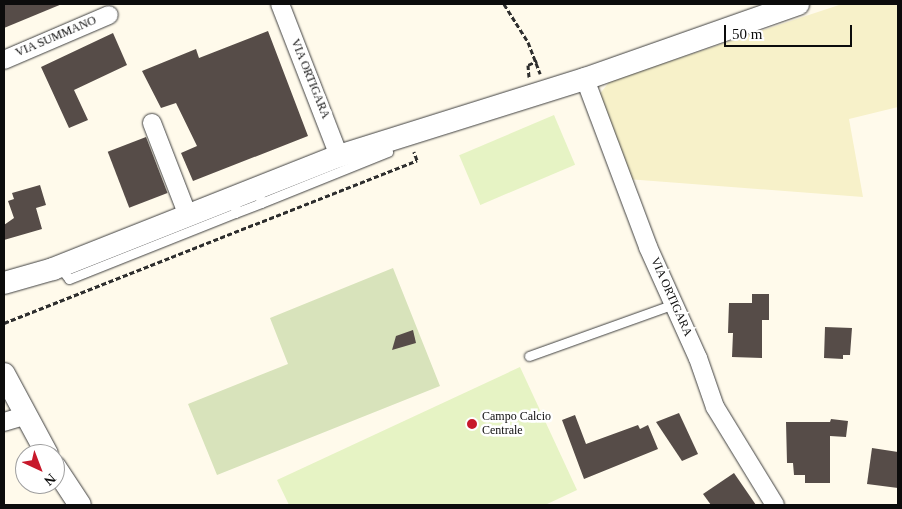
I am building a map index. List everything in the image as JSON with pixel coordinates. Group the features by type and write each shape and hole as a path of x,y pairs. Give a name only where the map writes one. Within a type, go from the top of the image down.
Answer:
{"street":[{"name":"VIA ORTIGARA","path":"280,4 339,156"},
{"path":"4,283 56,268 188,216 235,205 260,196 339,156 409,140 798,4"},
{"name":"VIA SUMMANO","path":"4,60 109,15"},
{"name":"VIA ORTIGARA","path":"585,79 648,247 674,304 715,407 775,505"},
{"path":"152,123 188,216"},
{"path":"4,269 56,268"},
{"path":"4,374 14,419 38,444"},
{"path":"65,482 80,505"}],"lane":[{"path":"260,196 397,148 409,140"},
{"path":"56,268 69,279 235,205"},
{"path":"528,356 674,304"}],"path":[{"path":"504,4 537,61"},
{"path":"4,323 416,160 409,140"}],"shaded area":[{"path":"842,4 898,4 898,107 849,119 863,197 627,179 599,95 610,81"}],"green space":[{"path":"554,115 575,165 480,205 459,155"},
{"path":"393,268 440,386 217,475 188,404 288,364 270,318"},
{"name":"Campo Calcio Centrale","path":"520,367 577,490 545,505 289,505 277,480"}],"building":[{"path":"4,4 62,4 4,28"},
{"path":"268,31 308,136 193,181 181,153 197,146 176,103 161,108 142,71 196,49 199,58"},
{"path":"113,33 127,65 74,90 88,120 69,128 41,67"},
{"path":"146,137 168,193 129,208 108,152"},
{"path":"40,185 46,205 36,208 42,229 4,240 4,225 14,218 8,201 14,199 12,193"},
{"path":"752,294 769,294 769,320 762,320 762,358 732,357 733,333 728,333 729,303 752,303"},
{"path":"825,327 852,328 850,355 843,355 843,359 824,358"},
{"path":"413,330 416,343 392,350 396,336"},
{"path":"679,413 698,454 682,461 656,422"},
{"path":"575,415 586,444 638,425 640,429 648,425 658,449 584,479 562,420"},
{"path":"831,419 848,421 846,437 830,436 830,483 805,483 805,475 794,475 793,463 787,463 786,422 830,422"},
{"path":"872,448 898,452 898,488 867,484"},
{"path":"734,473 756,505 711,505 703,494"}],"place":[{"name":"Campo Calcio Centrale","path":"472,424"}]}
